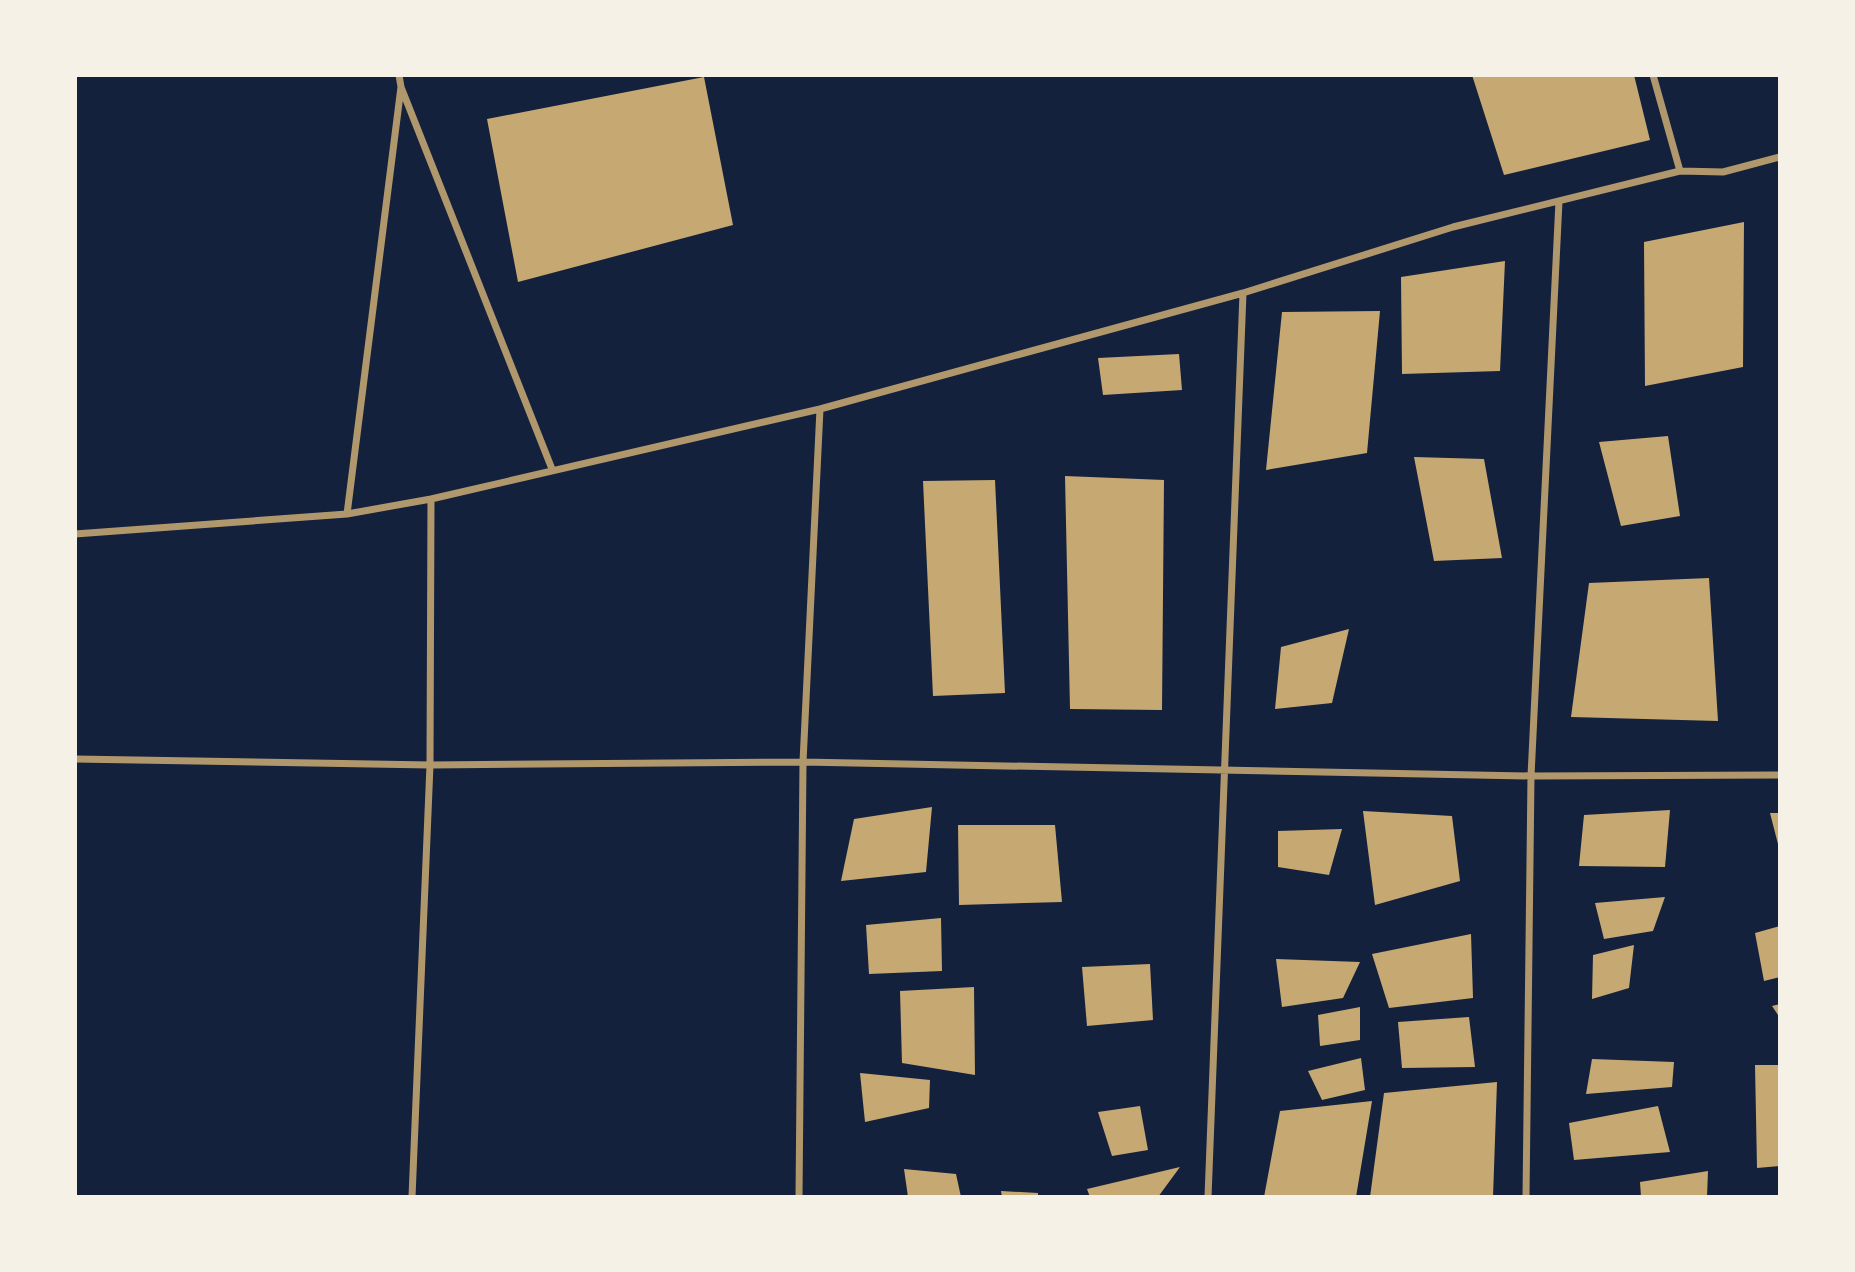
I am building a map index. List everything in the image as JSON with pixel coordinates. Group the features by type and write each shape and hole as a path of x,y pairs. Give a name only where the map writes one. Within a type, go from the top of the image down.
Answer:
{"street":[{"path":"347,514 401,87 400,75"},
{"path":"1653,75 1680,171"},
{"path":"401,87 552,469"},
{"path":"75,534 347,514 431,499 820,409 1243,293 1453,227 1680,171 1723,172 1780,158"},
{"path":"1526,1197 1531,776 1559,201"},
{"path":"1208,1197 1243,293"},
{"path":"799,1197 803,762 820,409"},
{"path":"412,1197 429,765 431,499"},
{"path":"75,760 429,765 803,762 1531,776 1780,775"}],"building":[{"path":"1472,75 1634,75 1650,140 1504,175"},
{"path":"704,77 733,225 518,282 487,119"},
{"path":"1744,222 1743,367 1645,386 1644,242"},
{"path":"1505,261 1500,371 1402,374 1401,277"},
{"path":"1380,311 1367,453 1266,470 1282,312"},
{"path":"1179,354 1182,390 1103,395 1098,358"},
{"path":"1668,436 1680,516 1621,526 1599,442"},
{"path":"1414,457 1484,459 1502,558 1434,561"},
{"path":"1065,476 1164,480 1162,710 1070,709"},
{"path":"995,480 1005,693 933,696 923,481"},
{"path":"1709,578 1718,721 1571,717 1589,583"},
{"path":"1349,629 1332,703 1275,709 1281,647"},
{"path":"932,807 926,872 841,881 854,819"},
{"path":"1670,810 1665,867 1579,866 1584,815"},
{"path":"1363,811 1452,816 1460,881 1375,905"},
{"path":"1770,813 1780,813 1780,848 1779,848"},
{"path":"958,825 1055,825 1062,902 959,905"},
{"path":"1342,829 1329,875 1278,867 1278,831"},
{"path":"1665,897 1653,931 1604,939 1595,903"},
{"path":"941,918 942,971 869,974 866,925"},
{"path":"1780,926 1780,977 1764,981 1755,933"},
{"path":"1471,934 1473,998 1389,1008 1372,954"},
{"path":"1634,945 1629,988 1592,999 1593,955"},
{"path":"1276,959 1360,962 1343,998 1282,1007"},
{"path":"1150,964 1153,1020 1087,1026 1082,967"},
{"path":"974,987 975,1075 902,1063 900,991"},
{"path":"1780,1004 1780,1018 1772,1006"},
{"path":"1360,1007 1360,1040 1320,1046 1318,1015"},
{"path":"1469,1017 1475,1067 1402,1068 1398,1022"},
{"path":"1361,1058 1365,1090 1322,1100 1308,1071"},
{"path":"1592,1059 1674,1062 1672,1087 1586,1094"},
{"path":"1755,1065 1780,1065 1780,1166 1757,1168"},
{"path":"860,1073 930,1080 929,1108 865,1122"},
{"path":"1497,1082 1493,1197 1370,1197 1384,1093"},
{"path":"1372,1101 1356,1197 1264,1197 1280,1111"},
{"path":"1140,1106 1148,1150 1112,1156 1098,1112"},
{"path":"1658,1106 1670,1152 1574,1160 1569,1123"},
{"path":"1180,1167 1158,1197 1090,1197 1087,1189"},
{"path":"904,1169 956,1174 961,1197 908,1197"},
{"path":"1708,1171 1707,1197 1641,1197 1640,1182"},
{"path":"1001,1191 1038,1193 1038,1197 1002,1197"}]}
